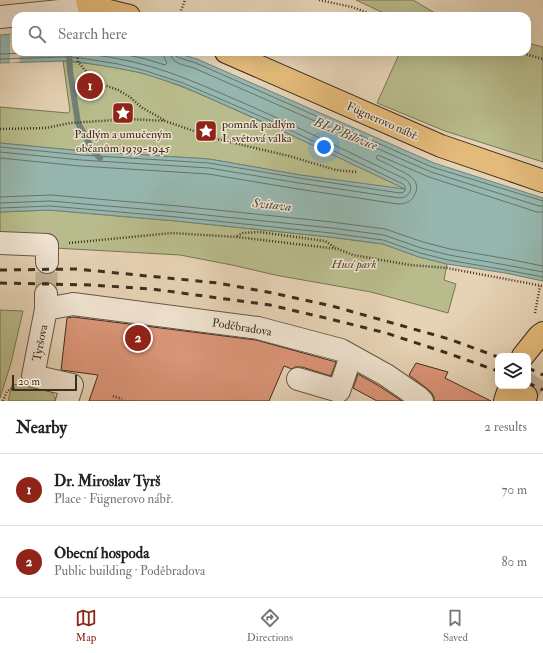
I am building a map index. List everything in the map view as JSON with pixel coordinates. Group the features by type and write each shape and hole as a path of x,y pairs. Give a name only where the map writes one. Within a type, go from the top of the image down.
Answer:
{"main road":[{"path":"88,4 113,12"},
{"name":"Fügnerovo nábř.","path":"235,56 441,146 543,181"},
{"path":"526,353 538,336 539,323"}],"street":[{"path":"34,12 88,4"},
{"path":"0,17 12,15"},
{"path":"0,243 47,254"},
{"name":"Poděbradova","path":"46,302 73,304 258,328 341,350 386,375 422,401"},
{"name":"Tyršova","path":"46,302 33,376 72,385 67,401"},
{"path":"298,379 340,391 351,356"}],"path":[{"path":"180,12 185,0"},
{"path":"319,0 352,7 365,12"},
{"path":"77,56 78,62 93,79 118,90 130,97 141,107 165,120 216,139 289,156 336,170 357,172"},
{"path":"531,56 543,59"},
{"path":"0,129 46,128 70,124 130,119 165,120"},
{"path":"237,237 243,233 259,232 325,241 338,249 353,255 410,265 447,268 541,286 539,323"},
{"path":"47,254 172,233 237,237 338,249"},
{"path":"113,396 122,399"}],"green space":[{"path":"356,0 413,0 433,12 382,12"},
{"path":"531,44 543,47 543,162 445,131 377,103 398,56 531,56"},
{"path":"63,61 132,71 174,84 274,127 407,190 300,175 209,159 82,151 0,143 0,107 68,113 70,111"},
{"name":"Husí park","path":"49,210 176,221 383,244 419,257 447,264 444,280 456,284 448,313 371,292 275,275 180,255 0,245 0,212"},
{"path":"0,310 23,311 11,363 0,398"},
{"path":"29,383 49,390 56,401 8,401 12,385"}],"water":[{"path":"12,34 12,56 187,56 197,59 434,163 543,198 543,281 505,273 447,264 419,257 383,244 330,237 49,210 0,212 0,143 82,151 209,159 300,175 405,189 268,124 182,86 142,73 80,62 63,61 0,63 0,35"}],"pier":[{"path":"10,34 12,34 12,56 19,56 20,62 10,63"}],"building":[{"path":"73,317 256,340 336,362 331,376 302,367 295,367 292,369 284,366 269,401 89,401 98,375 61,370 67,318"},
{"path":"416,363 448,372 445,378 491,401 434,401 434,397 431,392 409,375"},
{"path":"358,374 402,401 377,401 353,388"}],"waterway":[{"path":"69,56 78,123 94,152 100,158"}],"tunnel":[{"path":"46,294 47,262"},
{"path":"526,396 543,370"}],"railway":[{"path":"0,270 77,269 218,283 332,306 449,339 495,356"},
{"path":"0,283 91,285 152,289 270,305 386,333 495,370"},
{"path":"531,369 543,375"},
{"path":"531,384 543,390"}],"place":[{"name":"Dr. Miroslav Tyrš","path":"90,86"},
{"name":"Padlým a umučeným občanům 1939-1945","path":"123,113"},
{"name":"pomník padlým I. světová válka","path":"206,131"},
{"name":"Obecní hospoda","path":"138,338"}],"water label":[{"name":"BLP Bílovice","path":"346,133"},
{"name":"Svitava","path":"272,204"}]}
